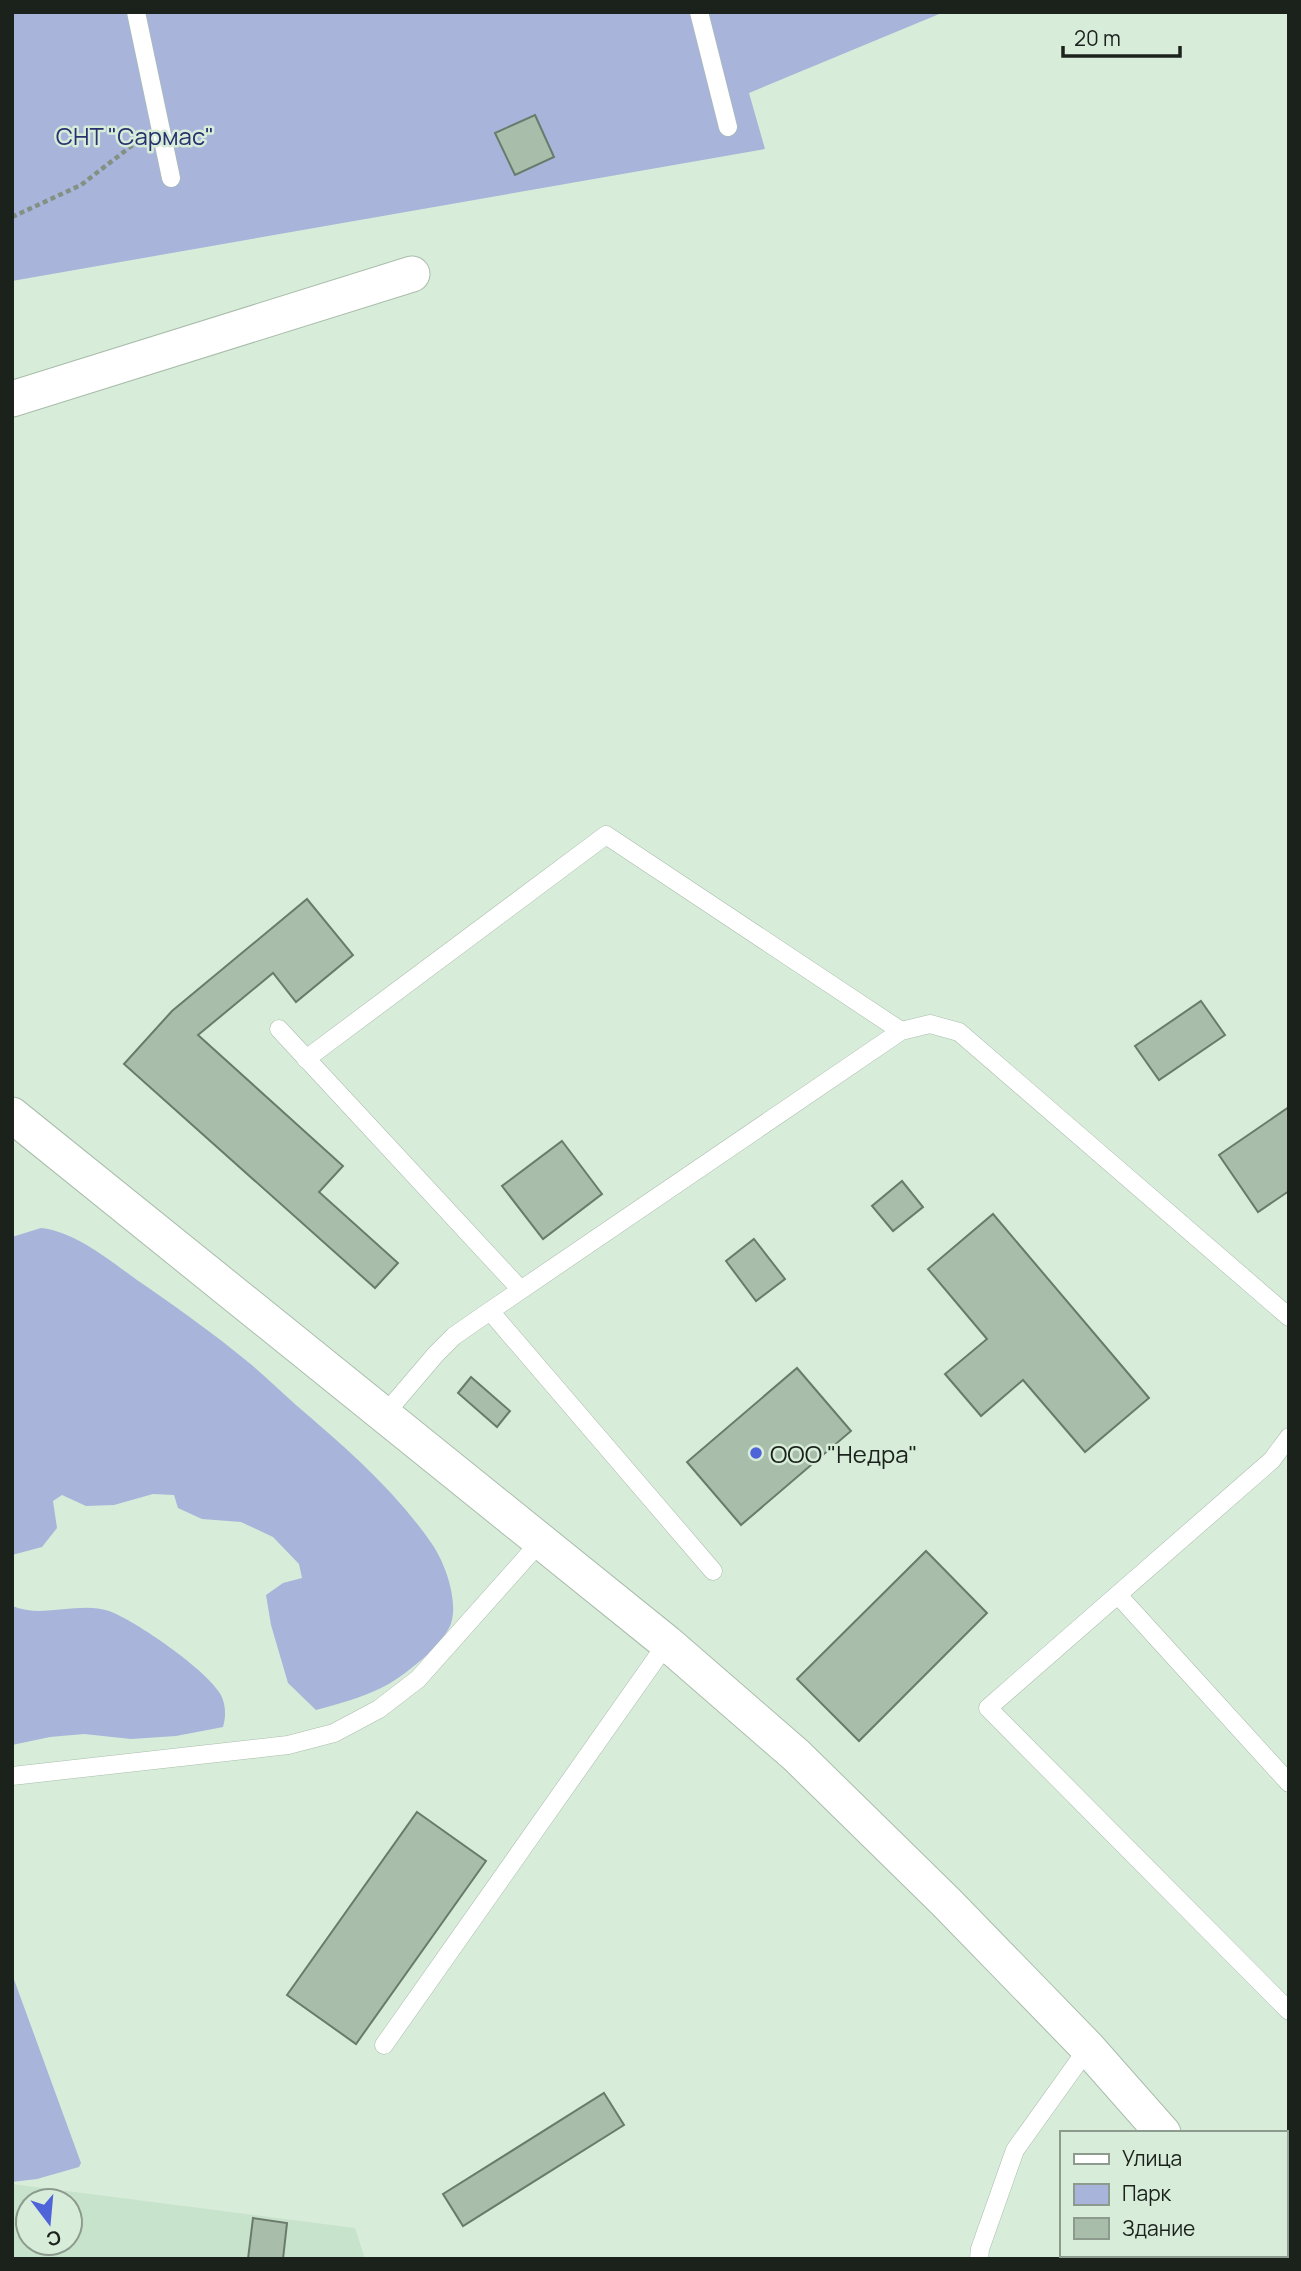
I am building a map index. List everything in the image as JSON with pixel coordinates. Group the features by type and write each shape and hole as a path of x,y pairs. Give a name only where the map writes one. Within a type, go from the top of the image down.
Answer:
{"street":[{"path":"12,399 412,274"},
{"path":"12,1115 667,1643 796,1755 946,1902 1088,2048 1161,2131"}],"lane":[{"path":"136,12 171,178"},
{"path":"699,12 728,127"},
{"path":"306,1059 606,835 901,1031"},
{"path":"384,1415 454,1336 901,1031 930,1024 959,1032 1289,1317"},
{"path":"279,1029 521,1290"},
{"path":"489,1311 713,1571"},
{"path":"1289,1437 1272,1460 988,1708 1289,2011"},
{"path":"12,1776 288,1745 334,1733 379,1709 418,1679 540,1542"},
{"path":"1118,1595 1289,1783"},
{"path":"384,2045 667,1643"},
{"path":"979,2259 980,2249 1015,2150 1088,2048"}],"path":[{"path":"12,216 81,185 160,123"}],"shaded area":[{"path":"12,2184 35,2187 14,2187 14,2257 84,2257 84,2193 355,2228 365,2259 12,2259"}],"green space":[{"name":"СНТ \"Сармас\"","path":"12,12 944,12 749,93 765,149 12,281"},
{"path":"41,1228 67,1235 92,1248 221,1341 351,1453 402,1505 437,1552 449,1580 453,1601 449,1629 422,1659 381,1688 316,1710 288,1683 271,1625 266,1595 283,1583 302,1578 299,1564 273,1537 241,1522 202,1519 178,1508 174,1495 153,1494 114,1505 86,1506 62,1495 53,1501 57,1528 42,1547 12,1555 12,1237"},
{"path":"12,1606 36,1611 97,1608 121,1616 170,1647 213,1685 224,1703 223,1727 176,1736 131,1739 84,1734 50,1737 12,1745"},
{"path":"12,1974 81,2163 79,2167 37,2179 12,2182"}],"building":[{"path":"535,115 554,157 515,175 495,133"},
{"path":"307,899 353,955 296,1002 273,973 198,1035 343,1166 319,1192 398,1263 375,1288 124,1064 172,1011"},
{"path":"1201,1001 1225,1035 1159,1080 1135,1046"},
{"path":"1289,1107 1289,1191 1258,1212 1219,1155"},
{"path":"562,1141 602,1194 543,1239 502,1186"},
{"path":"902,1181 923,1207 893,1231 872,1206"},
{"path":"993,1214 1149,1398 1085,1452 1023,1380 981,1416 945,1374 987,1339 928,1269"},
{"path":"754,1239 785,1279 756,1301 726,1261"},
{"path":"797,1368 851,1431 741,1525 687,1462"},
{"path":"471,1377 510,1411 497,1427 458,1393"},
{"path":"926,1551 987,1613 859,1741 797,1679"},
{"path":"417,1812 486,1861 356,2044 287,1995"},
{"path":"604,2093 624,2125 463,2226 443,2194"},
{"path":"253,2218 287,2223 283,2259 248,2259"}],"place":[{"name":"ООО \"Недра\"","path":"756,1453"}]}
